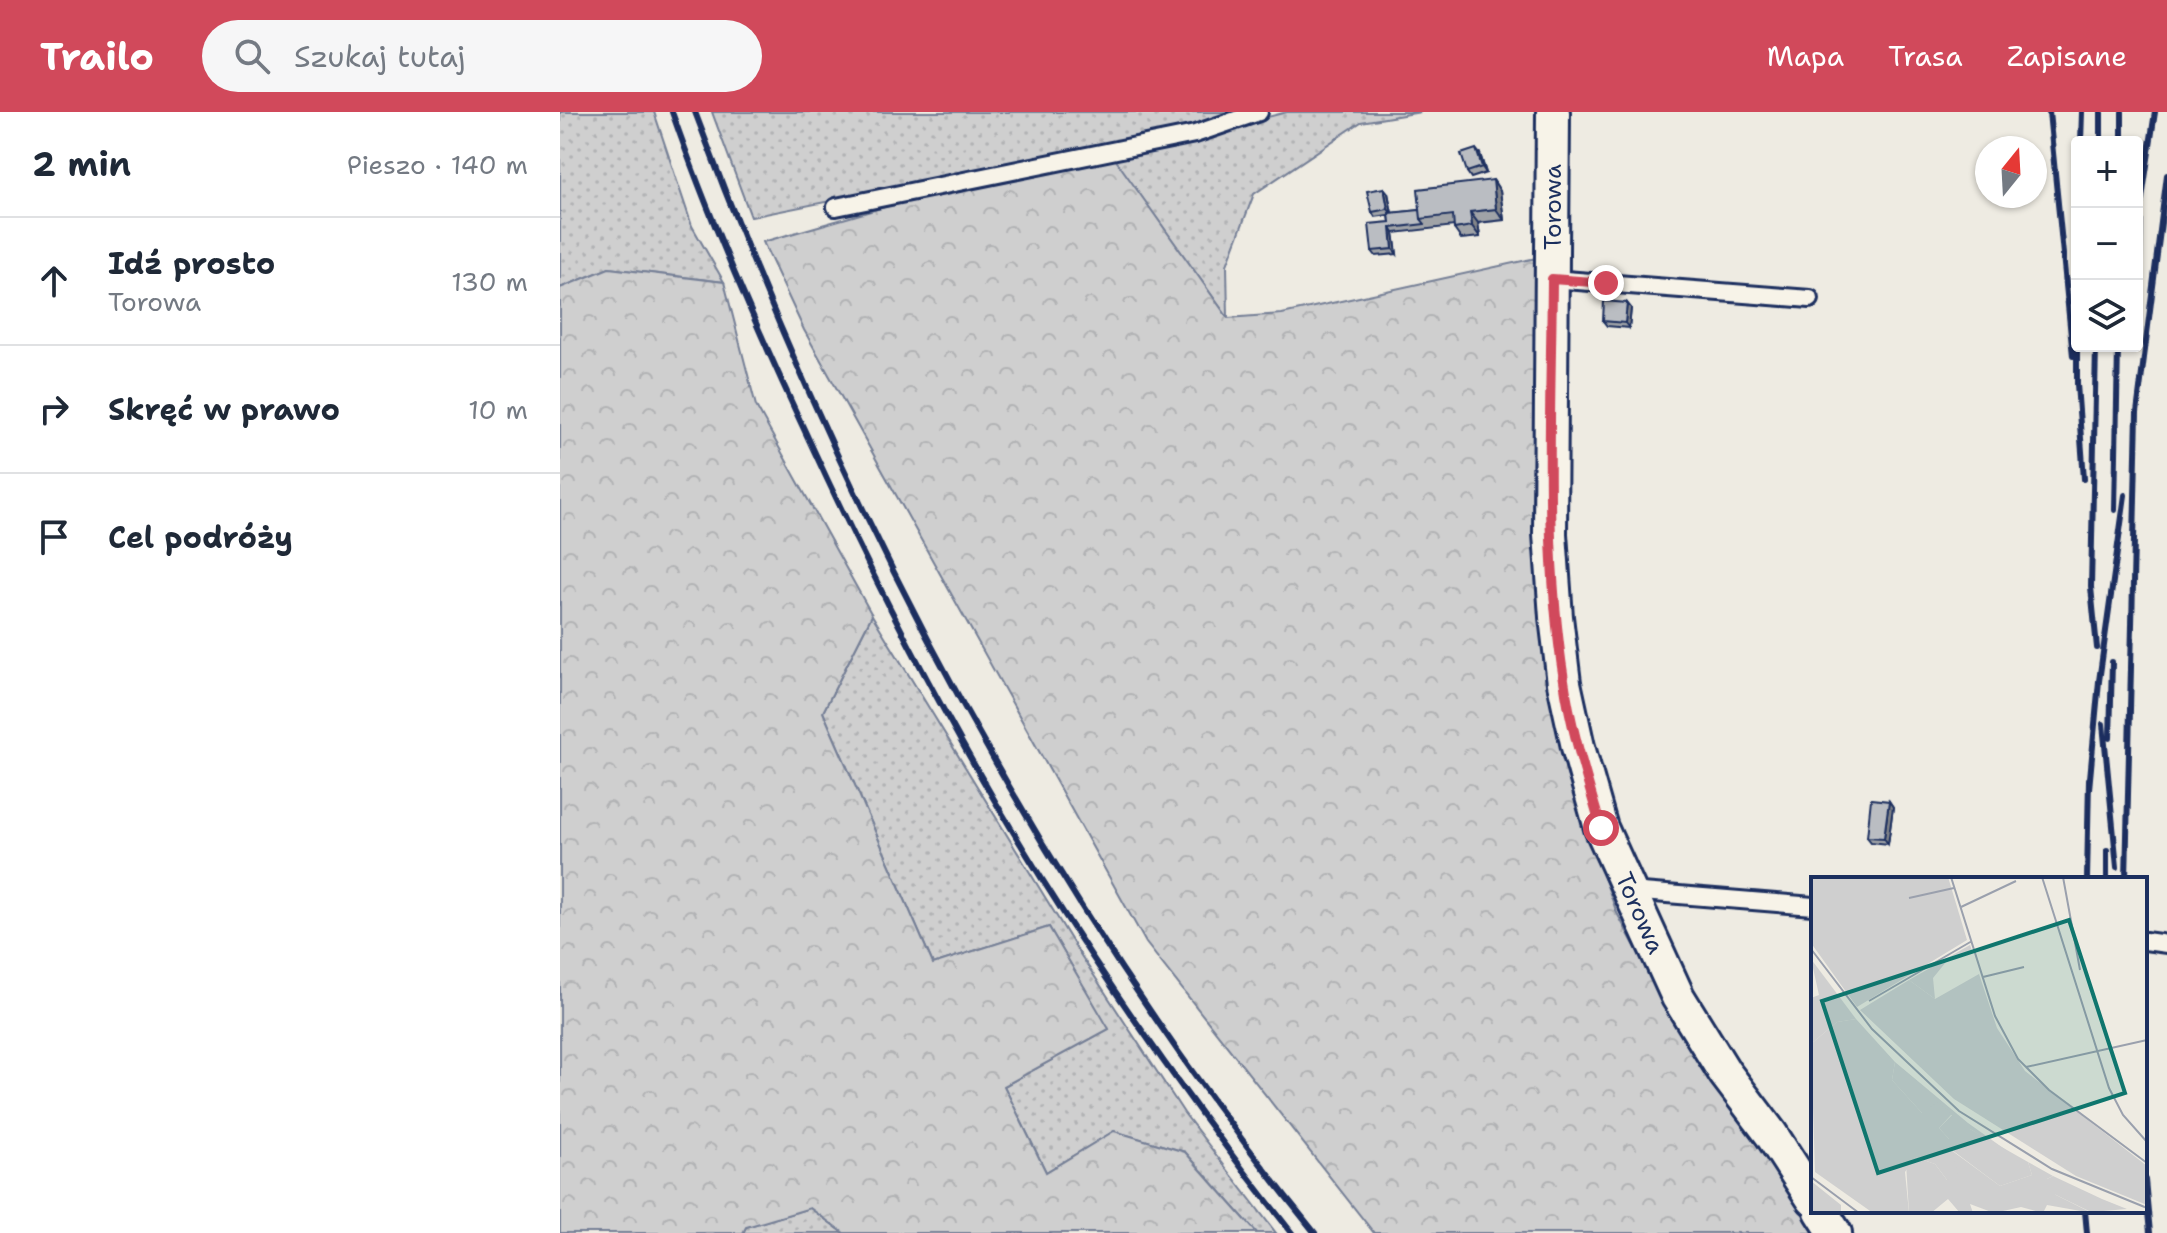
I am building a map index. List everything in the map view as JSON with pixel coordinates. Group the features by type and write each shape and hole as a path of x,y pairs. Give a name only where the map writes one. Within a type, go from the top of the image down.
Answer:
{"street":[{"name":"Torowa","path":"1553,112 1550,534 1562,669 1578,747 1601,828 1678,997 1725,1073 1771,1134 1811,1196"},
{"path":"1822,1213 1835,1233"}],"lane":[{"path":"836,207 1195,134 1259,112"},
{"path":"1552,279 1810,299"},
{"path":"1630,891 1811,906"},
{"path":"2147,941 2167,944"}],"green space":[{"path":"560,112 654,112 692,226 724,282 609,268 560,288"},
{"path":"712,112 1233,112 1173,132 751,217"},
{"path":"1287,112 1421,112 1361,122 1254,194 1227,265 1228,318 1113,157"},
{"path":"1113,156 1228,318 1282,314 1536,258 1532,505 1538,610 1548,685 1567,775 1617,913 1666,1004 1821,1233 1374,1233 1146,943 804,330 763,242 895,204"},
{"path":"609,268 724,282 756,406 872,615 823,712 933,964 1049,927 1109,1029 1004,1086 1046,1172 1114,1131 1185,1152 1257,1233 844,1233 810,1208 746,1227 743,1233 560,1233 560,288"},
{"path":"872,615 1078,951 1184,1113 1276,1233 1257,1233 1185,1152 1114,1131 1046,1172 1004,1086 1108,1029 1049,927 933,964 823,712"},
{"path":"810,1208 844,1233 743,1233 746,1227"}],"building":[{"path":"1476,149 1482,167 1467,172 1461,154"},
{"path":"1493,180 1496,209 1470,212 1472,226 1454,229 1453,215 1421,219 1418,189"},
{"path":"1384,188 1388,209 1372,212 1367,191"},
{"path":"1420,210 1425,224 1391,228 1393,249 1372,251 1369,224 1390,222 1389,213"},
{"path":"1604,301 1627,303 1625,323 1603,321"},
{"path":"1871,799 1889,801 1884,838 1867,837"}],"railway":[{"path":"672,112 719,237 790,400 862,552 948,718 1042,879 1131,1015 1292,1233"},
{"path":"695,112 753,262 817,410 885,555 960,698 1039,838 1125,974 1217,1106 1315,1233"},
{"path":"2049,112 2073,356"},
{"path":"2081,136 2082,112"},
{"path":"2101,112 2101,136"},
{"path":"2122,112 2122,136"},
{"path":"2140,280 2141,205 2155,112"},
{"path":"2126,877 2137,413 2167,175"},
{"path":"2077,352 2084,479"},
{"path":"2096,352 2091,587 2097,648"},
{"path":"2115,510 2118,352"},
{"path":"2089,789 2099,681 2125,495"},
{"path":"2110,738 2112,662"},
{"path":"2103,724 2117,867"},
{"path":"2087,877 2089,779"},
{"path":"2107,850 2107,877"},
{"path":"2147,1201 2150,1233"},
{"path":"2085,1213 2087,1233"}],"route":[{"path":"1601,828 1564,683 1556,617 1550,534 1552,279 1606,283"}]}
